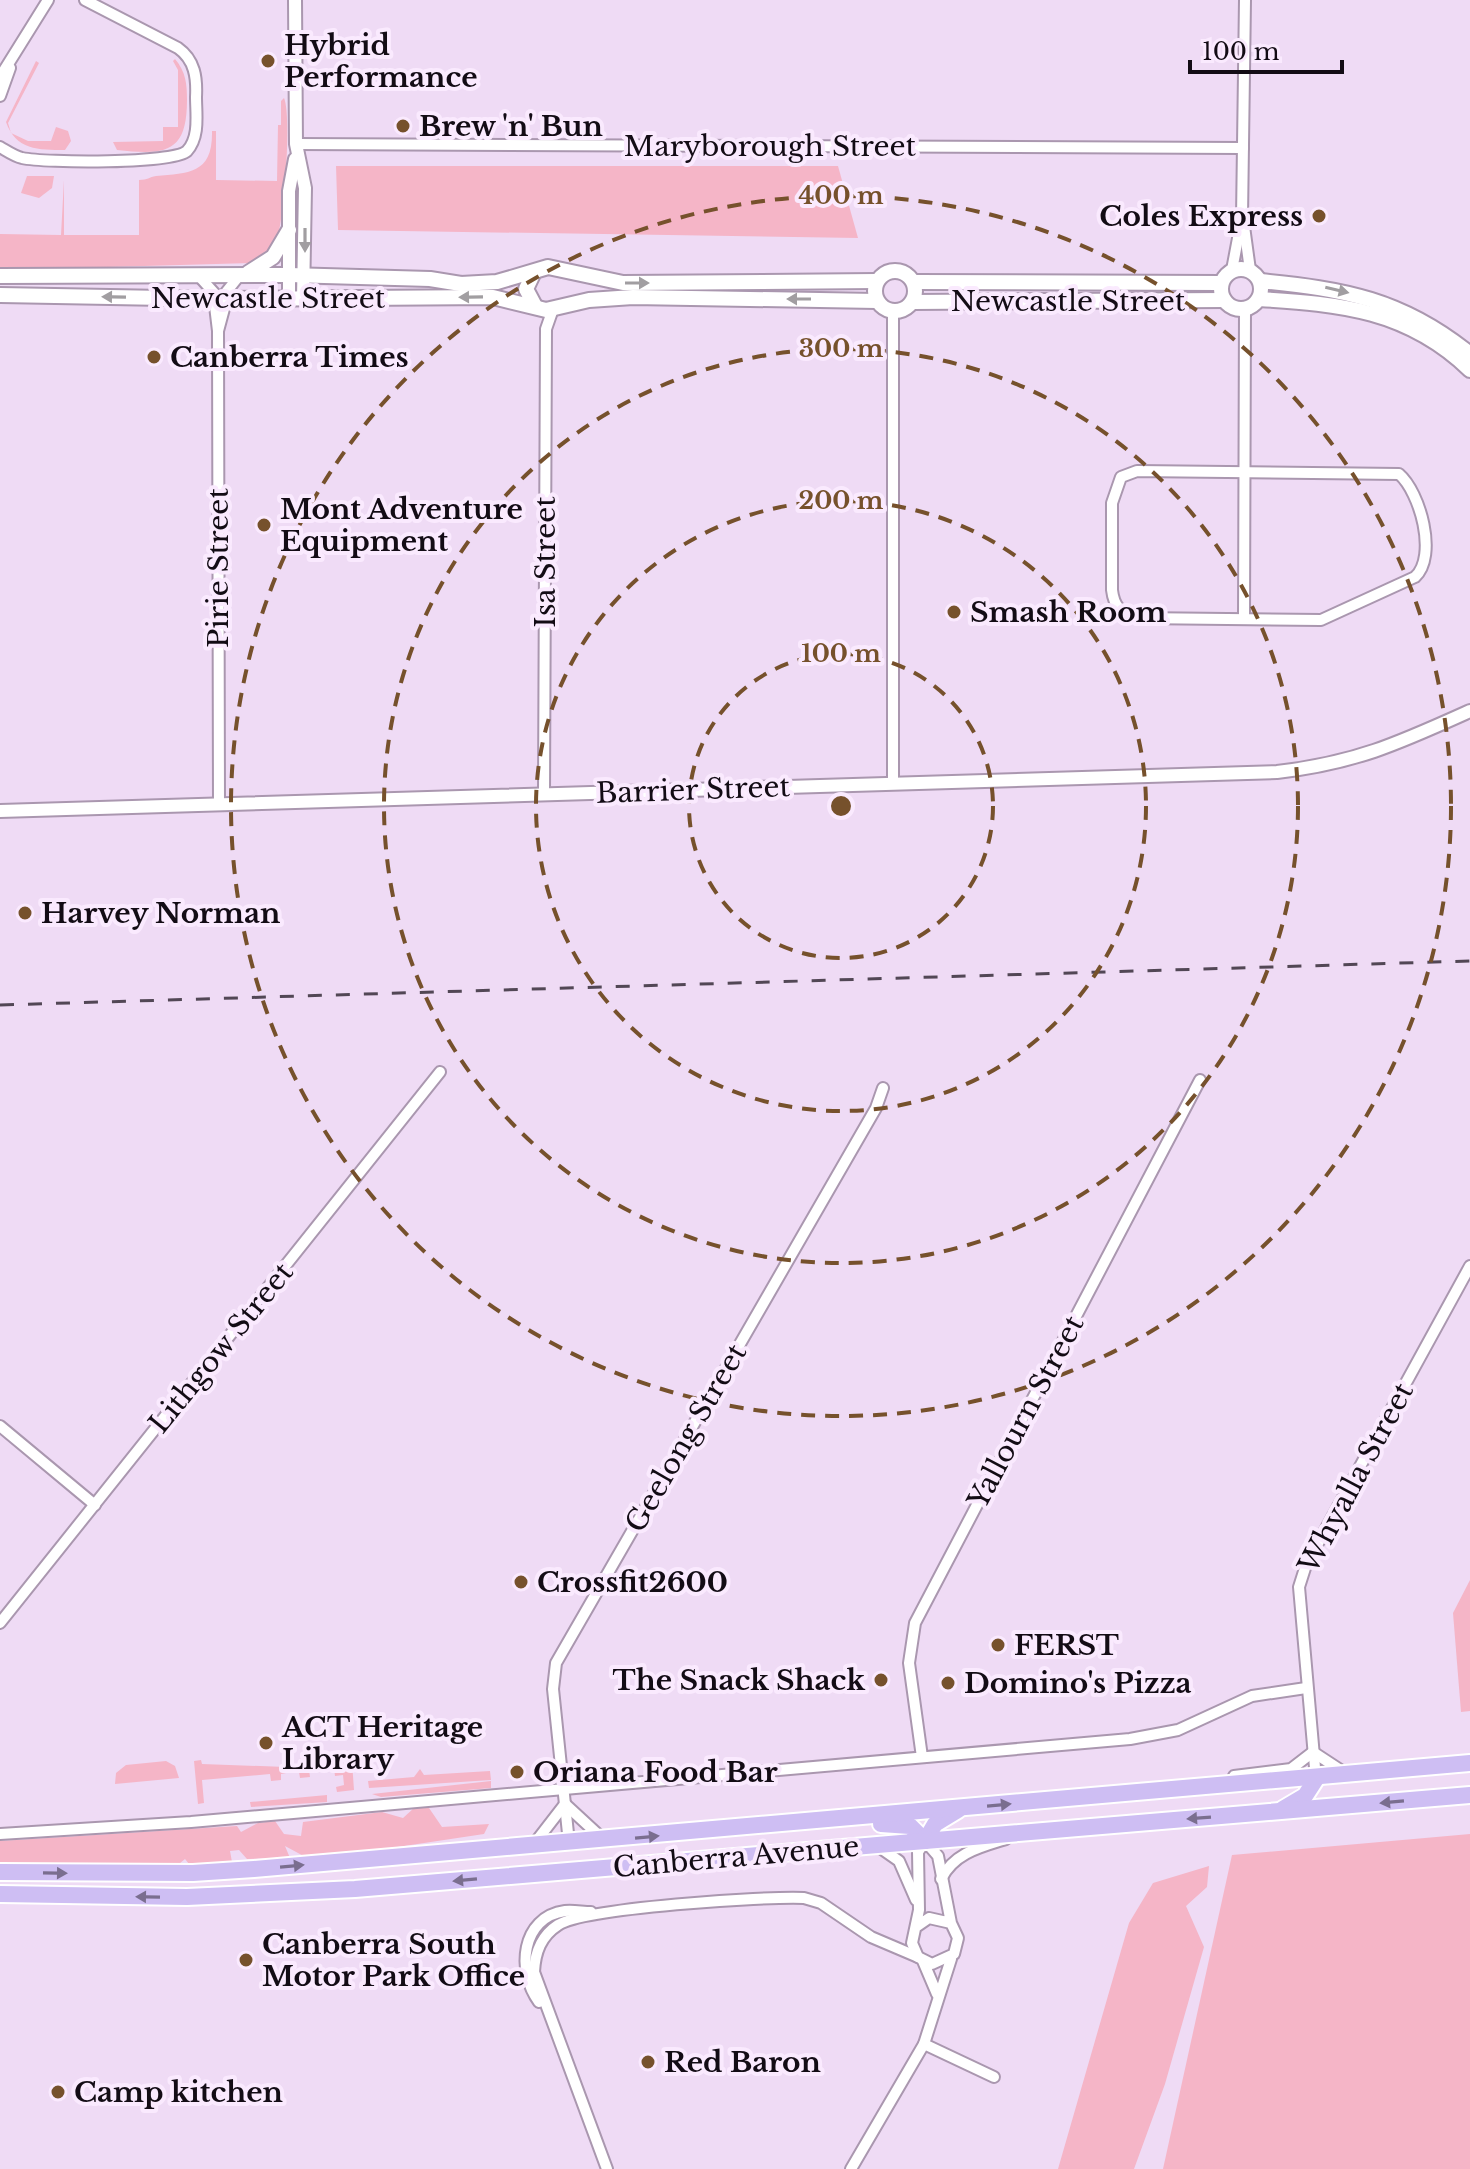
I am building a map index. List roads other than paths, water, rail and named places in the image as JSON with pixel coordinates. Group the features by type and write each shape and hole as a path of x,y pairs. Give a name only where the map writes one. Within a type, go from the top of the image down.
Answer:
{"highway":[{"name":"Canberra Avenue","path":"0,1872 193,1873 254,1869 1351,1776 1470,1763"},
{"path":"1316,1779 1320,1790 1351,1806"},
{"path":"1277,1812 1305,1796 1316,1779"},
{"name":"Canberra Avenue","path":"0,1894 226,1896 543,1874 1470,1795"},
{"path":"819,1821 910,1826 925,1841 935,1824 962,1808"},
{"path":"569,1843 585,1863 609,1868"},
{"path":"543,1874 565,1857 569,1843"},
{"path":"226,1896 230,1884 254,1869"},
{"path":"193,1873 219,1883 226,1896"}],"main road":[{"path":"242,275 273,257 289,230"},
{"name":"Newcastle Street","path":"0,276 305,275 480,284 548,267 623,283 877,281"},
{"path":"1470,354 1417,317 1379,301 1334,288 1232,270 1221,283 1224,300 1237,309 1245,309 1259,299 1340,304 1370,312 1404,324 1435,342 1470,370"},
{"path":"556,308 569,288 560,271"},
{"path":"896,271 907,274 914,282 913,302 904,310 893,312 877,301 877,281 885,273 896,271"},
{"path":"534,272 526,289 536,307"},
{"path":"1255,276 1259,299"},
{"name":"Newcastle Street","path":"914,282 1221,283"},
{"name":"Newcastle Street","path":"0,295 220,299 493,297 536,307 556,308 589,300 633,297 877,301"},
{"name":"Newcastle Street","path":"913,302 1224,300"}],"street":[{"path":"0,96 10,66 48,0"},
{"path":"0,147 31,159 157,160 176,157 190,147 196,129 196,84 189,58 178,48 85,0"},
{"path":"295,0 296,148 289,191 289,275 296,298"},
{"path":"1232,270 1242,217 1245,0"},
{"path":"0,77 10,66"},
{"path":"296,148 305,188 305,275 296,298"},
{"name":"Maryborough Street","path":"296,148 1243,148"},
{"path":"1242,217 1255,276"},
{"path":"198,275 220,299 242,275"},
{"name":"Pirie Street","path":"219,804 218,331 224,321 225,305 220,299"},
{"name":"Isa Street","path":"536,307 546,329 544,794"},
{"name":"Isa Street","path":"546,329 556,308"},
{"path":"1244,619 1245,309"},
{"path":"893,312 893,784"},
{"path":"1128,472 1244,472 1399,474 1423,517 1424,566 1415,577 1332,617 1137,618 1120,611 1112,590 1116,483 1128,472"},
{"name":"Barrier Street","path":"0,811 1277,772 1328,766 1381,751 1470,711"},
{"name":"Lithgow Street","path":"0,1623 440,1072"},
{"name":"Yallourn Street","path":"922,1757 909,1663 915,1623 1200,1080"},
{"name":"Geelong Street","path":"569,1843 553,1689 556,1663 869,1122 883,1088"},
{"name":"Whyalla Street","path":"1316,1779 1299,1587 1306,1565 1470,1266"},
{"path":"0,1426 95,1505"},
{"path":"0,1834 213,1820 1162,1735 1252,1696 1306,1688"},
{"path":"1208,1786 1228,1777 1291,1769 1313,1752 1351,1776"},
{"path":"533,1846 565,1804"},
{"name":"Canberra Avenue","path":"565,1804 604,1840"},
{"path":"941,1881 951,1863 963,1855 1031,1831"},
{"path":"851,2169 924,2044 958,1938 951,1923 938,1856 925,1841 918,1858 919,1910 914,1931 920,1958 937,1996"},
{"path":"858,1847 882,1847 892,1854 919,1910"},
{"path":"607,2169 545,2010 534,1972 540,1943 567,1920 611,1913 804,1898 821,1903 871,1937 920,1958 940,1963 954,1954"},
{"path":"871,1937 893,1942 914,1931 929,1918 951,1923"},
{"path":"924,2044 994,2077"}],"railway":[{"path":"0,1005 1470,961"}],"place":[{"name":"Hybrid Performance","path":"268,61"},
{"name":"Brew 'n' Bun","path":"403,126"},
{"name":"Coles Express","path":"1319,216"},
{"name":"Canberra Times","path":"154,357"},
{"name":"Mont Adventure Equipment","path":"264,525"},
{"name":"Smash Room","path":"954,612"},
{"name":"Harvey Norman","path":"25,913"},
{"name":"Crossfit2600","path":"521,1582"},
{"name":"FERST","path":"998,1645"},
{"name":"The Snack Shack","path":"881,1680"},
{"name":"Domino's Pizza","path":"948,1683"},
{"name":"ACT Heritage Library","path":"266,1743"},
{"name":"Oriana Food Bar","path":"517,1772"},
{"name":"Canberra South Motor Park Office","path":"246,1960"},
{"name":"Red Baron","path":"648,2062"},
{"name":"Camp kitchen","path":"58,2092"}]}
